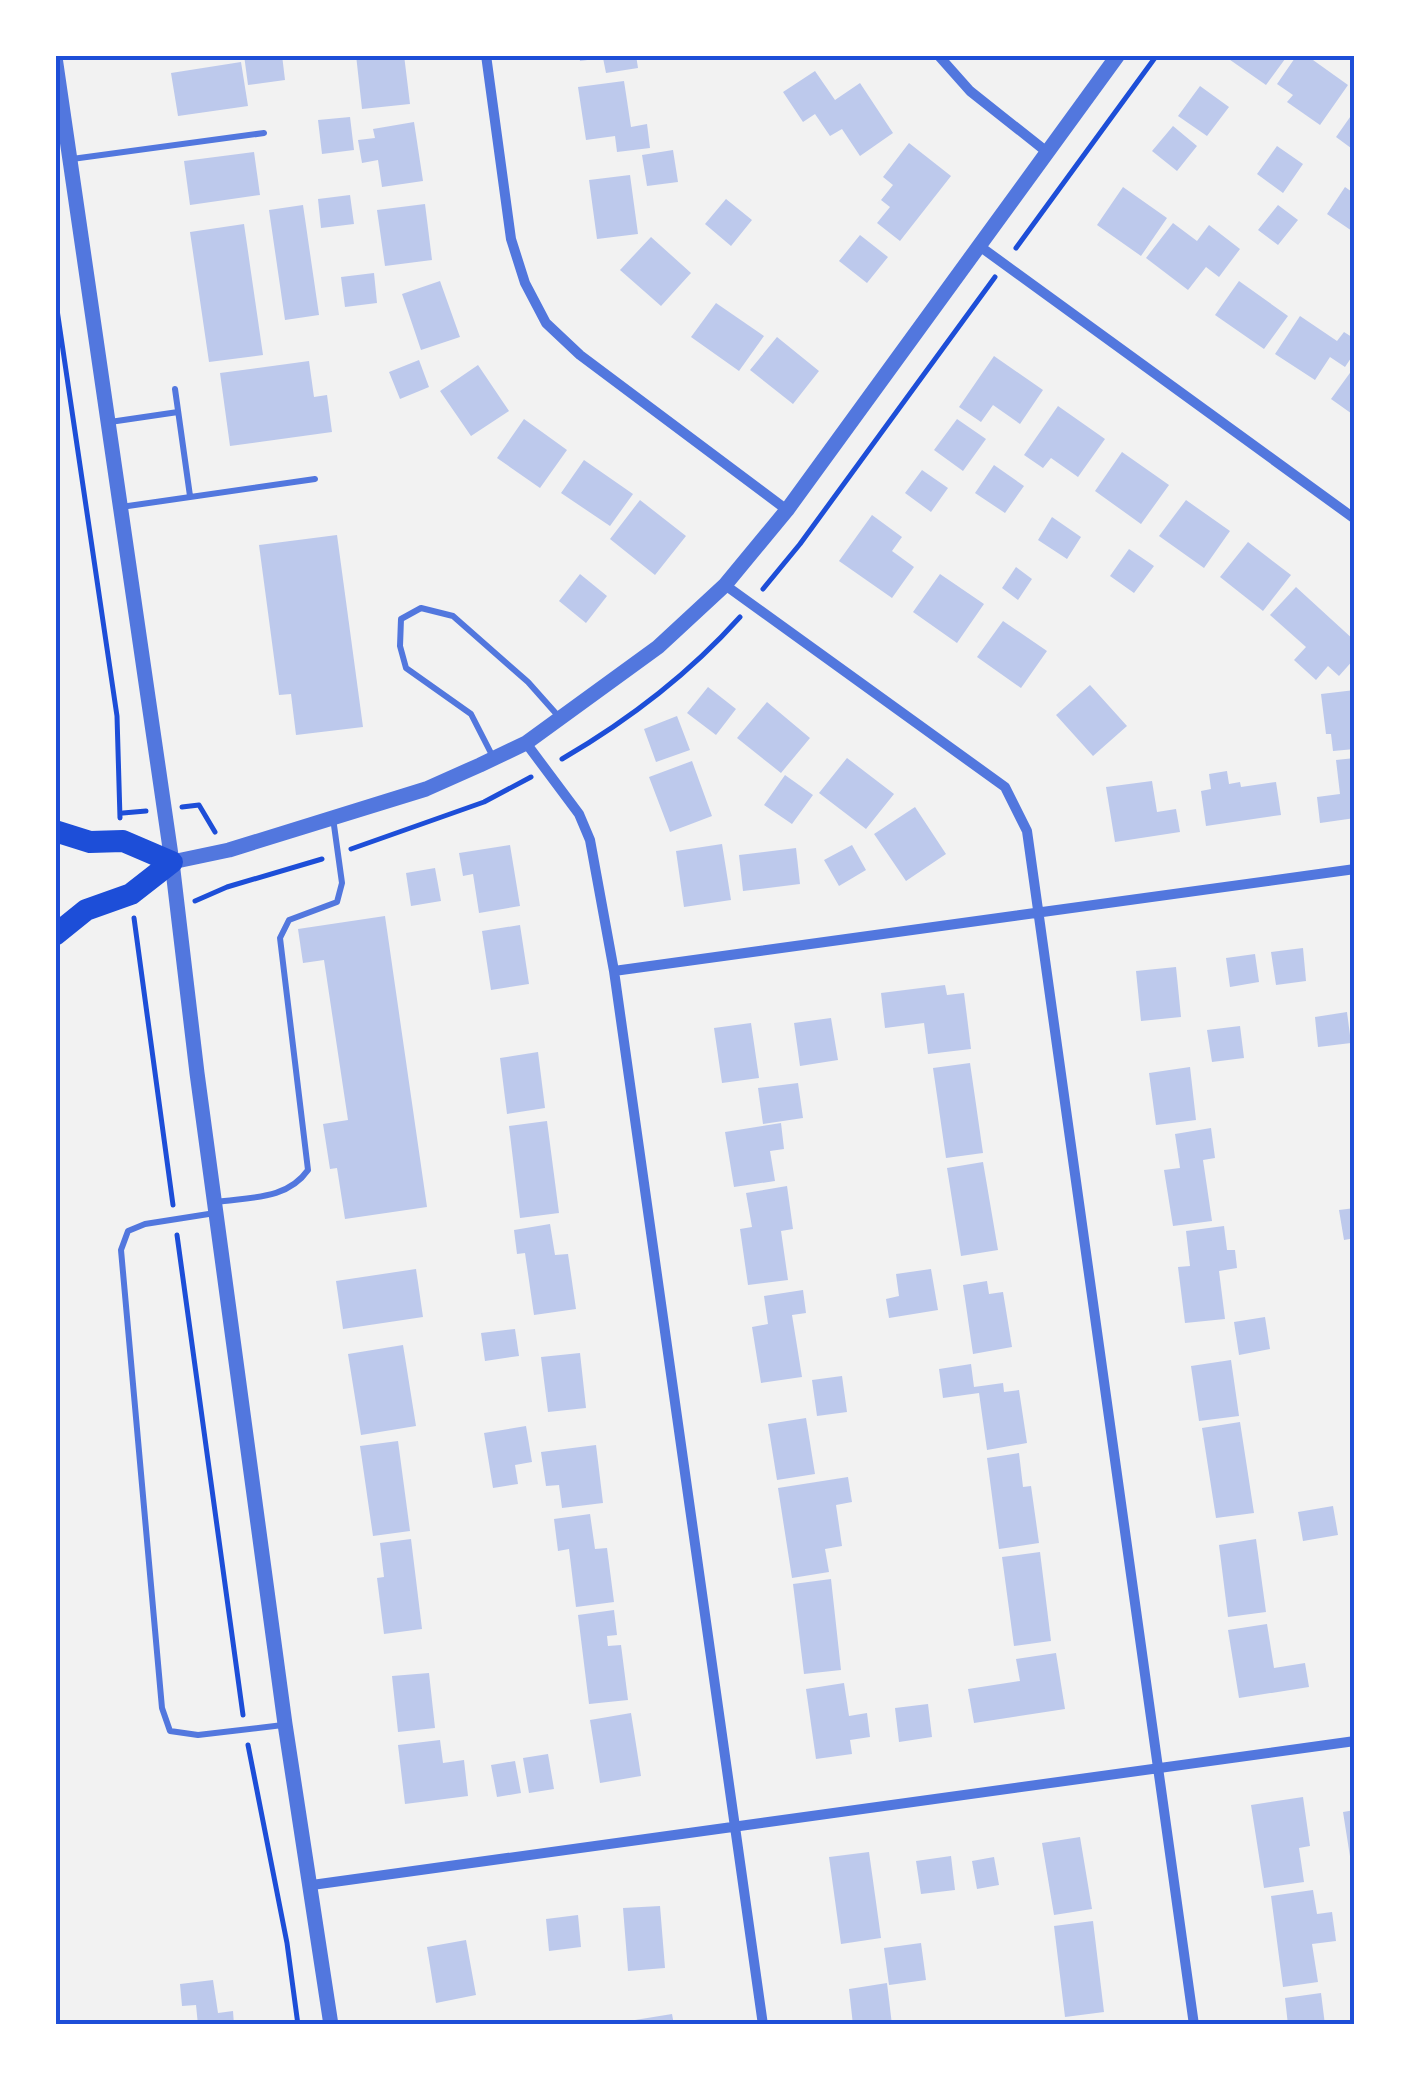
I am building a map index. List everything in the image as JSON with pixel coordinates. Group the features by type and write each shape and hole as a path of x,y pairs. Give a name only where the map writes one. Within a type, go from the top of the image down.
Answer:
{"highway":[{"path":"55,832 90,842 124,841 172,862 131,894 86,910 55,935"}],"street":[{"path":"486,55 511,239 525,283 546,323 580,355 786,510"},
{"path":"938,55 970,91 1047,152"},
{"path":"172,862 220,853 426,789 526,743 658,647 725,585 786,510 1118,55"},
{"path":"55,57 172,862 285,1724 332,2025"},
{"path":"978,245 1355,519"},
{"path":"725,585 1005,787 1027,830 1194,2025"},
{"path":"526,743 578,814 590,840 614,971 763,2025"},
{"path":"614,971 1355,869"},
{"path":"312,1886 1355,1741"}],"lane":[{"path":"70,159 264,133"},
{"path":"175,389 190,496"},
{"path":"108,422 178,412"},
{"path":"120,507 315,479"},
{"path":"494,758 471,714 406,668 400,646 401,619 421,608 453,616 533,687 560,718"},
{"path":"285,1724 198,1735 170,1731 162,1708 121,1250 128,1231 282,1192 298,1184 308,1170 280,938 289,920 337,902 342,883 332,817"}],"path":[{"path":"1021,241 1157,55"},
{"path":"772,578 989,285"},
{"path":"55,296 117,716 120,814"},
{"path":"577,750 658,696 711,650 736,622"},
{"path":"209,897 227,887 338,854 484,802 516,785"},
{"path":"191,806 199,805 214,826"},
{"path":"134,918 245,1730 287,1943 298,2025"}],"building":[{"path":"244,55 282,55 285,80 248,85"},
{"path":"356,55 404,55 410,104 362,109"},
{"path":"579,55 636,55 638,68 606,73 603,58 580,61"},
{"path":"1223,55 1288,55 1266,85"},
{"path":"1297,55 1306,55 1348,85 1320,125 1287,102 1293,95 1277,84"},
{"path":"241,62 248,106 178,116 171,73"},
{"path":"815,71 835,100 860,83 893,133 860,156 842,129 830,136 815,114 803,122 783,92"},
{"path":"624,81 631,127 647,124 650,148 617,152 615,136 586,140 578,87"},
{"path":"1200,86 1229,107 1207,136 1178,116"},
{"path":"1355,110 1355,151 1336,137"},
{"path":"350,117 354,150 322,154 318,120"},
{"path":"414,122 423,181 382,187 378,160 362,163 358,140 375,138 373,129"},
{"path":"1173,126 1197,146 1177,171 1152,151"},
{"path":"909,143 951,176 900,241 877,223 890,207 881,200 893,185 883,177"},
{"path":"1277,146 1303,164 1283,193 1257,174"},
{"path":"673,150 678,182 647,186 642,155"},
{"path":"254,152 260,195 190,205 184,161"},
{"path":"630,175 638,234 597,239 589,180"},
{"path":"1123,187 1167,218 1141,256 1097,225"},
{"path":"1345,187 1355,194 1352,231 1327,214"},
{"path":"350,195 354,224 321,228 318,199"},
{"path":"726,199 752,220 731,246 705,224"},
{"path":"425,204 432,260 385,266 377,210"},
{"path":"303,205 319,315 285,320 269,210"},
{"path":"1278,205 1298,220 1278,245 1258,230"},
{"path":"1173,223 1197,241 1209,225 1240,249 1219,277 1206,267 1188,290 1146,258"},
{"path":"244,224 263,355 209,362 190,232"},
{"path":"860,235 888,257 867,283 839,261"},
{"path":"651,237 691,273 661,306 620,270"},
{"path":"374,273 377,303 345,307 341,277"},
{"path":"440,281 460,337 421,350 402,294"},
{"path":"1239,281 1288,316 1264,349 1215,315"},
{"path":"716,303 764,336 739,371 691,337"},
{"path":"1300,316 1337,341 1344,332 1355,339 1355,352 1345,367 1330,357 1315,380 1275,354"},
{"path":"777,337 819,371 793,404 750,370"},
{"path":"994,356 1043,390 1020,424 993,405 981,422 959,407"},
{"path":"419,360 429,387 400,399 389,372"},
{"path":"309,361 314,397 327,395 332,432 230,446 220,373"},
{"path":"478,365 509,411 471,436 440,391"},
{"path":"1355,366 1355,416 1331,399"},
{"path":"1058,406 1105,439 1078,477 1051,458 1043,468 1024,455"},
{"path":"524,419 567,450 540,488 497,458"},
{"path":"957,419 986,439 963,471 934,450"},
{"path":"1122,452 1169,485 1141,524 1095,491"},
{"path":"584,460 633,494 610,526 561,493"},
{"path":"994,465 1024,486 1005,513 975,493"},
{"path":"922,470 948,488 931,512 905,493"},
{"path":"640,500 686,536 655,575 610,539"},
{"path":"1186,500 1230,531 1204,568 1159,536"},
{"path":"872,515 902,537 892,551 914,567 892,598 839,561"},
{"path":"1052,517 1081,537 1067,559 1038,540"},
{"path":"337,535 363,727 296,735 291,694 279,695 259,545"},
{"path":"1248,542 1291,575 1263,611 1220,577"},
{"path":"1129,549 1154,566 1134,593 1110,576"},
{"path":"1016,567 1032,579 1018,600 1002,588"},
{"path":"580,574 607,596 586,623 559,601"},
{"path":"940,574 984,604 957,643 913,612"},
{"path":"1296,587 1355,641 1355,658 1339,676 1328,666 1316,680 1294,660 1306,647 1270,615"},
{"path":"1003,621 1047,651 1021,688 977,657"},
{"path":"1090,685 1127,726 1093,756 1056,715"},
{"path":"708,687 736,709 716,735 687,713"},
{"path":"1355,690 1355,749 1333,751 1331,734 1326,734 1321,694"},
{"path":"767,702 810,738 781,773 737,738"},
{"path":"677,716 690,750 656,762 644,729"},
{"path":"847,758 894,794 866,829 819,793"},
{"path":"1355,758 1355,818 1320,823 1317,797 1340,794 1336,760"},
{"path":"692,761 712,816 670,832 649,777"},
{"path":"1227,771 1229,784 1240,782 1241,787 1276,782 1281,815 1206,826 1201,791 1211,789 1209,774"},
{"path":"785,775 813,795 792,824 764,805"},
{"path":"1152,781 1157,812 1176,809 1180,832 1115,842 1106,787"},
{"path":"915,807 946,854 906,881 874,834"},
{"path":"722,844 731,900 684,907 676,851"},
{"path":"510,845 520,906 479,913 473,874 463,876 459,853"},
{"path":"852,845 866,870 839,886 824,860"},
{"path":"796,848 800,884 743,891 739,855"},
{"path":"435,868 441,901 411,906 406,873"},
{"path":"385,916 427,1207 345,1219 337,1168 330,1169 323,1124 348,1120 324,960 303,963 298,929"},
{"path":"520,925 529,984 491,990 482,931"},
{"path":"1303,948 1306,981 1276,985 1271,952"},
{"path":"1255,954 1259,982 1230,987 1226,958"},
{"path":"1176,967 1181,1017 1141,1021 1136,971"},
{"path":"945,985 947,995 964,993 971,1049 928,1054 924,1023 885,1028 881,993"},
{"path":"1347,1012 1351,1043 1318,1047 1315,1017"},
{"path":"831,1018 838,1060 800,1066 794,1023"},
{"path":"751,1023 759,1078 722,1083 714,1028"},
{"path":"1240,1026 1244,1058 1212,1062 1207,1030"},
{"path":"538,1052 545,1108 507,1114 500,1058"},
{"path":"970,1063 983,1153 946,1158 933,1068"},
{"path":"1190,1067 1196,1120 1156,1125 1149,1073"},
{"path":"798,1083 803,1118 763,1124 758,1088"},
{"path":"547,1121 559,1213 520,1218 509,1126"},
{"path":"781,1123 784,1149 770,1151 775,1181 734,1187 725,1132"},
{"path":"1211,1128 1215,1158 1203,1160 1212,1221 1173,1226 1164,1170 1180,1168 1175,1134"},
{"path":"983,1162 998,1250 961,1256 947,1168"},
{"path":"787,1186 793,1229 781,1231 788,1280 748,1285 740,1229 752,1227 746,1193"},
{"path":"1355,1208 1355,1238 1344,1240 1339,1210"},
{"path":"550,1224 555,1255 568,1254 576,1309 534,1315 525,1253 517,1254 514,1230"},
{"path":"1224,1226 1227,1250 1235,1250 1237,1268 1219,1271 1225,1319 1185,1323 1178,1267 1190,1266 1186,1231"},
{"path":"416,1269 423,1317 343,1329 336,1281"},
{"path":"931,1269 938,1310 889,1318 886,1299 899,1296 896,1274"},
{"path":"987,1281 989,1294 1003,1292 1012,1347 973,1354 963,1285"},
{"path":"803,1290 806,1313 792,1315 802,1377 761,1383 752,1327 768,1324 764,1296"},
{"path":"1265,1317 1270,1349 1239,1355 1234,1322"},
{"path":"515,1329 519,1356 485,1361 481,1333"},
{"path":"403,1345 416,1426 361,1435 348,1354"},
{"path":"580,1353 586,1408 548,1412 541,1357"},
{"path":"1231,1360 1239,1416 1199,1421 1191,1366"},
{"path":"971,1364 974,1387 1003,1383 1004,1392 1019,1390 1027,1443 987,1450 979,1393 943,1398 939,1369"},
{"path":"842,1376 847,1412 817,1416 812,1380"},
{"path":"806,1418 815,1474 777,1480 768,1424"},
{"path":"1240,1422 1254,1513 1216,1518 1202,1428"},
{"path":"526,1426 532,1462 515,1465 518,1484 493,1488 484,1433"},
{"path":"398,1441 410,1531 373,1536 360,1446"},
{"path":"596,1445 603,1503 562,1508 559,1485 546,1486 541,1452"},
{"path":"1019,1453 1023,1487 1031,1486 1039,1543 999,1549 987,1458"},
{"path":"848,1477 852,1502 836,1505 842,1546 825,1549 829,1572 792,1578 778,1488"},
{"path":"1333,1506 1338,1535 1303,1541 1298,1512"},
{"path":"590,1514 595,1549 607,1548 614,1602 576,1607 569,1549 558,1551 554,1519"},
{"path":"411,1539 422,1629 384,1634 377,1578 384,1577 380,1543"},
{"path":"1256,1539 1266,1612 1228,1617 1219,1545"},
{"path":"1040,1552 1051,1641 1014,1646 1002,1557"},
{"path":"831,1579 841,1670 804,1674 793,1584"},
{"path":"614,1610 617,1635 607,1636 608,1646 621,1645 628,1700 589,1704 578,1615"},
{"path":"1267,1624 1274,1668 1305,1663 1309,1687 1239,1698 1228,1630"},
{"path":"1056,1653 1065,1709 974,1723 968,1689 1020,1681 1016,1659"},
{"path":"429,1673 435,1728 398,1732 392,1676"},
{"path":"844,1683 849,1716 867,1713 870,1737 850,1740 852,1754 816,1759 806,1689"},
{"path":"928,1704 932,1737 899,1742 895,1708"},
{"path":"631,1713 641,1776 600,1783 590,1720"},
{"path":"440,1740 443,1763 464,1760 468,1796 405,1804 398,1745"},
{"path":"548,1754 554,1789 529,1793 523,1758"},
{"path":"515,1761 521,1793 497,1797 491,1765"},
{"path":"1303,1797 1310,1846 1299,1848 1304,1882 1264,1888 1251,1805"},
{"path":"1355,1810 1355,1868 1352,1869 1343,1812"},
{"path":"1080,1837 1092,1909 1054,1915 1042,1843"},
{"path":"869,1852 881,1938 841,1944 829,1857"},
{"path":"951,1856 955,1890 921,1894 916,1861"},
{"path":"994,1857 999,1885 977,1889 972,1861"},
{"path":"1313,1890 1317,1914 1332,1912 1336,1941 1312,1944 1318,1982 1283,1987 1271,1896"},
{"path":"660,1906 665,1968 628,1971 623,1908"},
{"path":"578,1915 581,1947 549,1951 546,1919"},
{"path":"1093,1921 1104,2012 1065,2017 1054,1926"},
{"path":"466,1940 476,1995 436,2003 427,1947"},
{"path":"921,1943 926,1980 889,1985 884,1948"},
{"path":"213,1980 218,2013 233,2011 234,2025 198,2025 196,2005 182,2006 180,1984"},
{"path":"887,1983 892,2025 853,2025 849,1989"},
{"path":"1321,1993 1325,2025 1288,2025 1285,1998"},
{"path":"672,2014 674,2025 635,2025 635,2020"}]}
